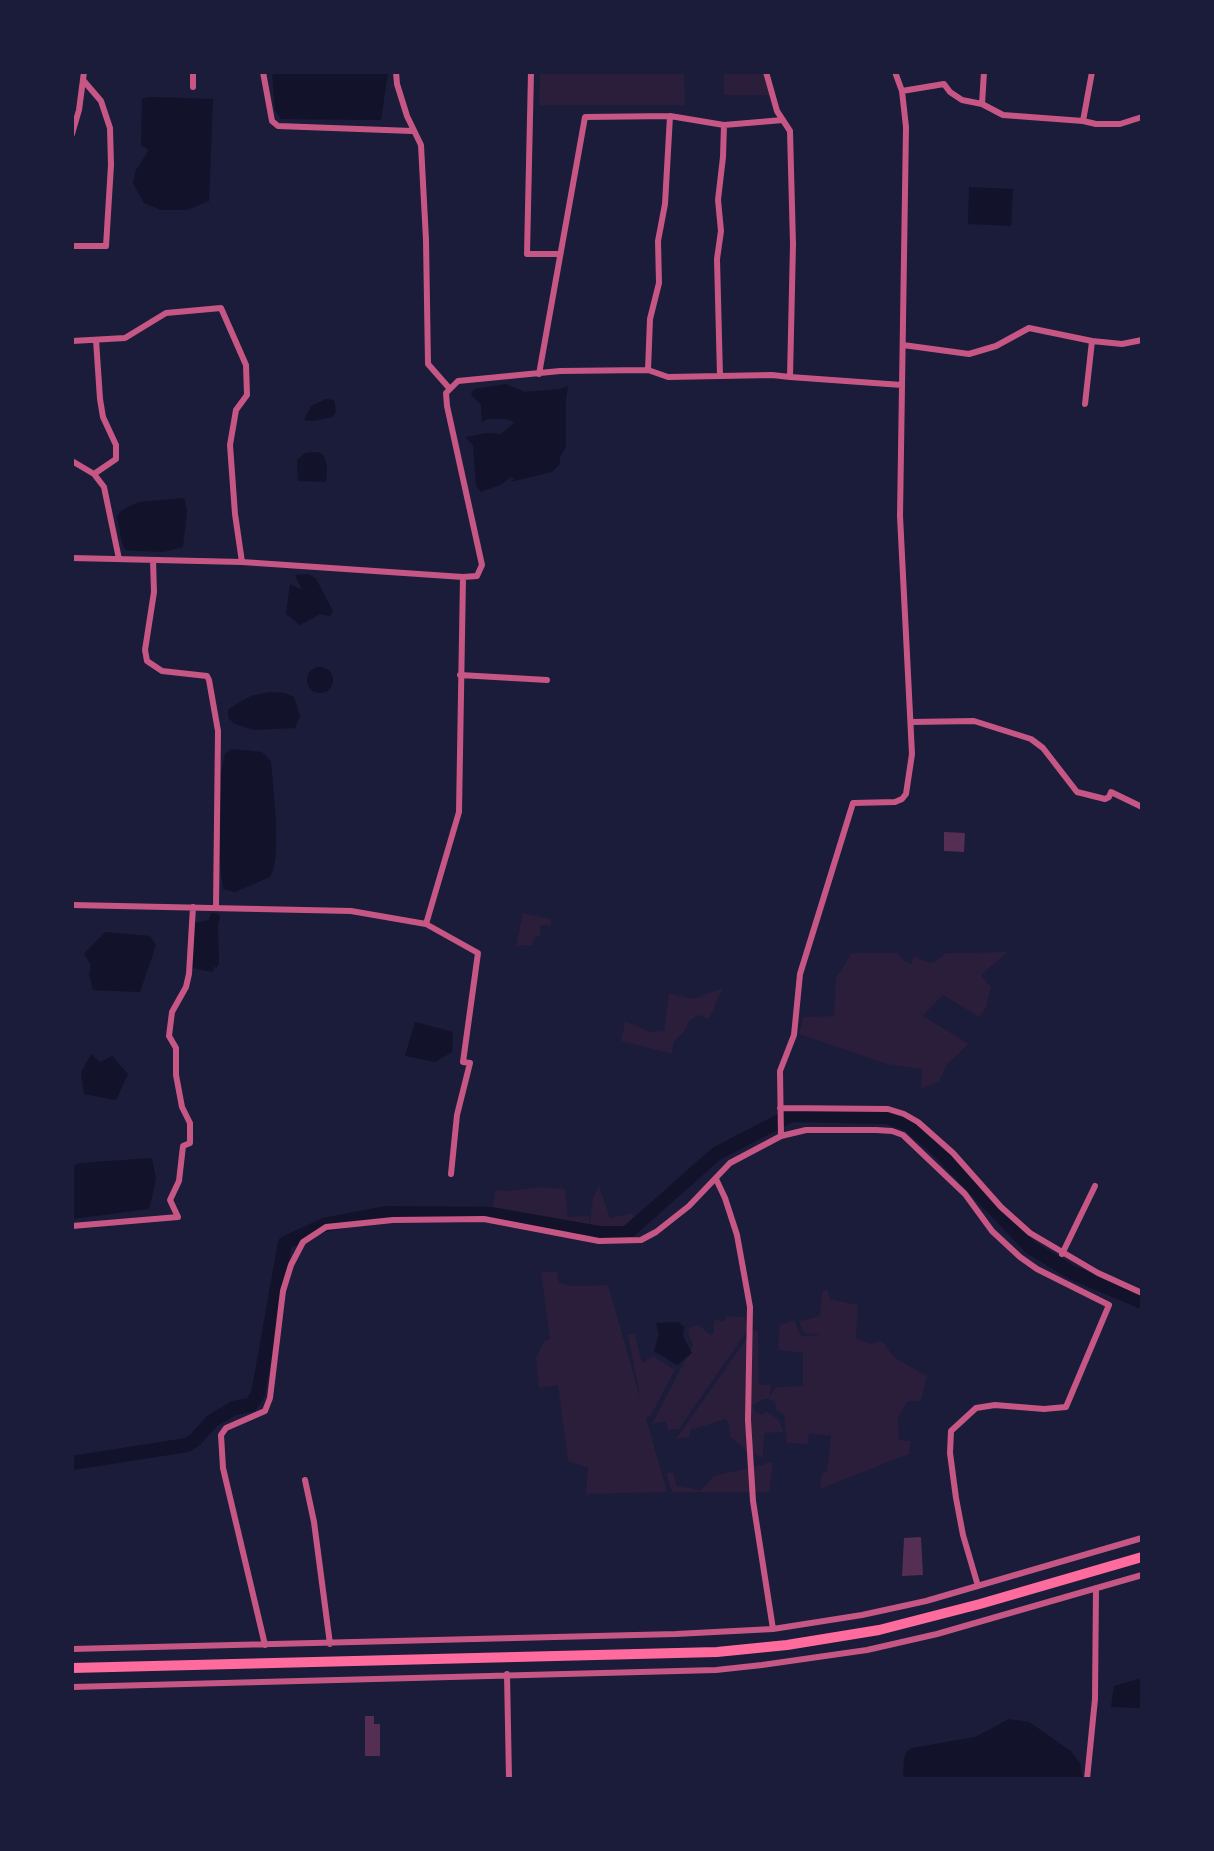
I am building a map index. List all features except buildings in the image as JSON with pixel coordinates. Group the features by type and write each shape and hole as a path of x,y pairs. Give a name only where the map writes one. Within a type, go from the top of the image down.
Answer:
{"highway":[{"path":"72,1668 752,1649 879,1630 1142,1558"}],"street":[{"path":"72,134 79,110 84,72"},
{"path":"193,72 193,88"},
{"path":"262,72 272,121 278,126 412,131"},
{"path":"396,72 397,84 412,131 421,145 428,363 450,389"},
{"path":"531,72 527,254 560,254"},
{"path":"766,72 777,111 790,131 793,244 790,377"},
{"path":"781,1136 780,1071 794,1035 800,974 853,803 902,800 906,794 912,754 900,516 906,127 902,91 895,72"},
{"path":"982,104 984,72"},
{"path":"1083,121 1092,72"},
{"path":"72,246 106,246 111,165 110,128 101,101 83,80"},
{"path":"902,91 944,84 962,100 982,104 1003,115 1096,124 1120,124 1142,117"},
{"path":"648,370 650,319 659,283 658,242 666,204 670,116"},
{"path":"539,374 585,117 670,116 724,125 783,120"},
{"path":"720,376 717,259 721,231 718,200 724,125"},
{"path":"72,341 125,338 166,313 221,308 246,365 247,395 236,410 230,445 242,562"},
{"path":"903,345 969,354 996,346 1029,328 1092,341 1122,344 1142,340"},
{"path":"94,474 116,459 116,445 103,417 96,340"},
{"path":"1085,404 1092,341"},
{"path":"72,558 242,562 477,576 482,565 447,406 446,393 458,381 539,374 648,370 668,377 772,375 902,384"},
{"path":"72,461 94,474 104,487 119,559"},
{"path":"153,560 154,592 145,650 147,661 162,671 207,676 209,680 218,731 216,908"},
{"path":"426,924 459,812 463,577"},
{"path":"460,676 547,680"},
{"path":"911,722 974,721 1031,739 1043,748 1077,792 1105,800 1111,792 1142,807"},
{"path":"72,905 351,911 426,924 478,953 463,1062 470,1063 457,1115 451,1174"},
{"path":"72,1226 178,1217 170,1200 179,1181 183,1146 190,1143 190,1123 182,1107 176,1075 176,1048 169,1036 172,1012 186,987 194,907"},
{"path":"780,1108 888,1109 904,1114 918,1122 953,1153 1011,1217 1030,1233 1062,1254 1142,1293"},
{"path":"265,1645 223,1468 221,1435 226,1428 265,1411 270,1398 284,1291 291,1265 303,1242 326,1227 351,1223 484,1219 599,1241 641,1240 672,1220 730,1163 781,1136 806,1130 892,1131 903,1135 965,1195 992,1231 1020,1257 1037,1269 1109,1305 1066,1408 995,1405 976,1408 951,1432 950,1453 956,1498 963,1535 978,1586"},
{"path":"716,1179 737,1236 750,1307 748,1420 753,1501 773,1629"},
{"path":"1062,1254 1095,1186"},
{"path":"305,1480 314,1522 330,1644"},
{"path":"72,1649 330,1644 773,1629 862,1615 926,1601 1142,1538"},
{"path":"72,1687 716,1670 854,1652 937,1634 1142,1575"},
{"path":"1087,1779 1095,1699 1096,1588"},
{"path":"507,1674 509,1779"}],"shaded area":[{"path":"272,72 388,72 381,120 281,119 275,110"},
{"path":"540,72 684,72 685,105 539,105"},
{"path":"724,72 765,72 770,95 724,95"},
{"path":"142,99 213,99 209,201 187,210 161,210 144,203 133,183 136,170 149,150 141,145"},
{"path":"969,187 1013,189 1011,226 968,224"},
{"path":"506,384 525,392 568,386 566,447 560,457 560,464 552,472 510,482 515,478 510,477 502,484 481,492 476,486 473,446 466,437 488,433 501,434 515,422 488,419 482,422 481,405 471,394 474,389"},
{"path":"326,399 334,400 336,411 333,417 304,420 311,406"},
{"path":"318,452 324,456 326,482 298,481 297,460 305,453"},
{"path":"184,498 187,511 183,547 163,552 125,550 117,516 122,510 139,502"},
{"path":"308,574 316,579 333,611 330,616 320,614 300,625 286,614 290,584 302,590 295,575"},
{"path":"320,667 329,671 333,680 329,689 320,693 311,689 307,680 311,671"},
{"path":"270,692 294,697 300,716 295,728 254,730 235,724 228,718 228,710 238,703 251,696"},
{"path":"231,749 262,752 271,761 276,820 276,852 270,877 235,892 223,889 220,861 221,773 225,754"},
{"path":"211,913 217,913 220,917 219,964 216,968 214,966 213,972 192,968 195,923 209,920"},
{"path":"523,913 551,919 551,926 540,925 540,937 536,936 532,945 516,946"},
{"path":"105,932 150,936 156,945 140,992 93,990 89,974 91,965 84,954"},
{"path":"1008,952 981,975 991,987 986,1008 979,1017 943,995 923,1016 969,1044 948,1063 939,1081 921,1089 922,1069 887,1064 799,1034 803,1017 834,1016 836,978 852,953 897,953 912,964 913,956 929,963 937,961 946,953"},
{"path":"723,988 709,1019 699,1015 689,1021 684,1032 674,1041 672,1054 621,1041 625,1021 650,1032 664,1031 669,993 693,999"},
{"path":"415,1022 453,1032 452,1052 435,1062 405,1056"},
{"path":"91,1054 100,1062 112,1056 128,1074 116,1100 84,1094 81,1073"},
{"path":"152,1158 156,1179 149,1209 72,1219 72,1166"},
{"path":"599,1185 610,1218 632,1213 634,1217 617,1232 589,1232 492,1215 495,1190 541,1187 565,1189 568,1217 589,1216 590,1223 593,1198"},
{"path":"541,1272 557,1272 559,1283 573,1286 608,1285 641,1400 628,1335 635,1334 642,1363 653,1356 675,1370 651,1415 646,1418 667,1492 586,1494 588,1468 568,1461 558,1385 539,1388 536,1358 544,1341 550,1339"},
{"path":"822,1291 828,1291 830,1299 858,1305 856,1338 869,1344 882,1341 895,1358 927,1376 921,1401 908,1401 898,1417 899,1440 911,1441 909,1454 820,1489 822,1473 827,1472 831,1436 809,1433 808,1444 787,1443 784,1415 776,1410 775,1402 769,1399 752,1406 756,1412 763,1415 766,1411 779,1420 783,1432 764,1433 763,1458 746,1450 730,1436 726,1419 690,1430 690,1437 676,1439 752,1331 758,1331 759,1385 771,1385 769,1397 776,1387 803,1386 803,1353 778,1350 780,1325 794,1320 801,1336 822,1335 804,1333 799,1321 820,1316"},
{"path":"726,1316 744,1317 747,1331 679,1429 668,1430 666,1421 652,1424 693,1345 688,1334 689,1328 699,1325 710,1335 714,1333 714,1320 724,1321"},
{"path":"678,1322 684,1327 683,1336 692,1353 677,1365 654,1351 659,1334 656,1323"},
{"path":"773,1462 769,1492 672,1492 666,1473 673,1472 677,1486 701,1490 714,1476"},
{"path":"1142,1678 1142,1708 1111,1707 1114,1686"},
{"path":"1009,1719 1029,1722 1071,1751 1080,1763 1083,1779 903,1779 904,1758 912,1748 975,1737"}],"waterway":[{"path":"72,1463 187,1445 212,1421 234,1408 251,1405 258,1394 285,1243 324,1225 387,1213 491,1214 599,1233 627,1233 716,1154 791,1115 887,1117 908,1124 938,1150 1030,1247 1071,1272 1142,1302"}]}
